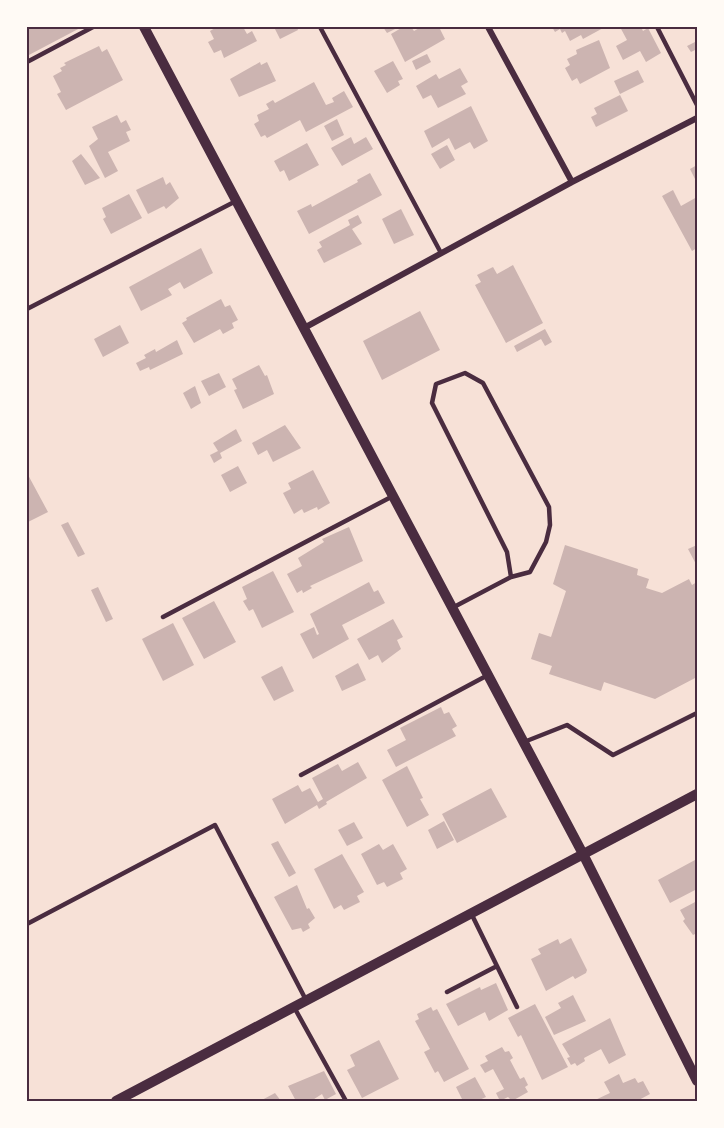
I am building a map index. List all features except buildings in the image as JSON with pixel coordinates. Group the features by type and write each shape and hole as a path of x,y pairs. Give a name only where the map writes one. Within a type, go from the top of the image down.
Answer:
{"street":[{"path":"144,27 583,854 697,1081"},
{"path":"488,27 572,182"},
{"path":"304,328 572,182 697,118"},
{"path":"116,1101 697,794"}],"lane":[{"path":"27,62 93,27"},
{"path":"320,27 441,253"},
{"path":"657,27 697,105"},
{"path":"27,308 236,201"},
{"path":"452,608 511,577 530,572 537,562 550,525 549,507 483,383 465,373 453,375 436,384 432,403 507,552 511,577"},
{"path":"163,617 393,496"},
{"path":"302,775 489,675"},
{"path":"524,742 567,725 613,755 697,712"},
{"path":"27,924 215,825 306,1000"},
{"path":"471,913 517,1007"},
{"path":"447,992 497,966"},
{"path":"294,1007 346,1101"}]}
